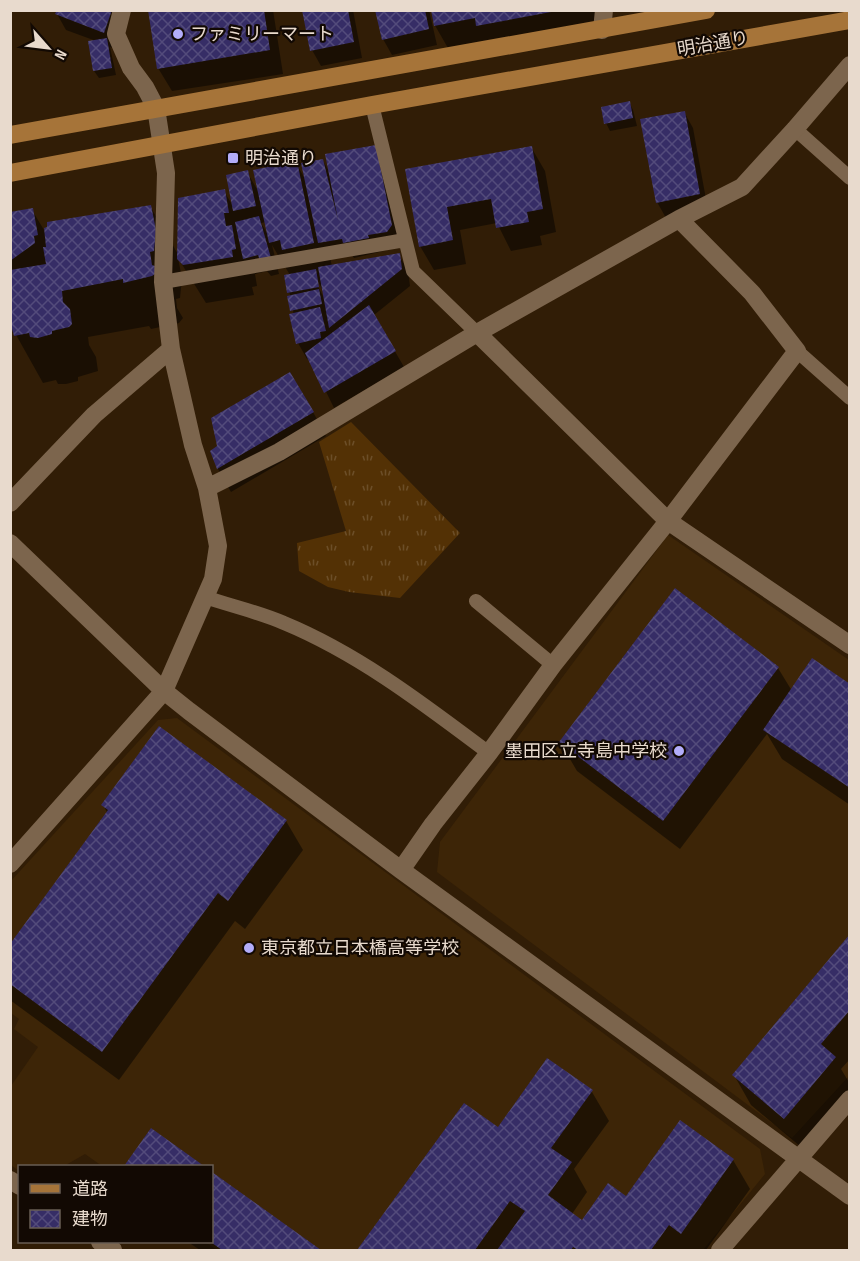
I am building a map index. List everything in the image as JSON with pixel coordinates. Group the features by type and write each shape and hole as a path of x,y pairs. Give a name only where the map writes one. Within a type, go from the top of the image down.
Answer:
{"main road":[{"name":"明治通り","path":"10,135 706,10"},
{"name":"明治通り","path":"10,173 372,105 849,20"}],"street":[{"path":"10,864 164,691 213,579 218,546 207,488 193,444 171,349 163,282 166,172 156,108 145,87 131,68 116,34 122,10"},
{"path":"602,30 604,10"},
{"path":"207,488 279,452 477,333 679,219 742,187 849,65"},
{"path":"401,870 553,665 668,521 797,351 752,293 679,219"},
{"path":"477,333 668,521 849,645"},
{"path":"10,503 94,415 171,349"},
{"path":"10,543 164,691 401,870 849,1196"},
{"path":"720,1251 849,1099"}],"lane":[{"path":"372,105 413,271 477,333"},
{"path":"795,129 849,178"},
{"path":"163,282 405,240"},
{"path":"797,351 849,398"},
{"path":"205,597 282,622 316,638 402,688 489,753"},
{"path":"476,601 553,665"}],"shaded area":[{"name":"墨田区立寺島中学校","path":"668,535 849,660 849,1076 792,1138 437,872 440,842"},
{"name":"東京都立日本橋高等学校","path":"177,718 760,1149 765,1174 703,1250 217,1250 206,1243 213,1243 213,1165 101,1165 85,1154 66,1165 18,1165 18,1170 11,1165 11,1086 38,1047 14,1029 19,1019 11,1013 10,882 158,720"}],"green space":[{"path":"351,422 460,533 400,598 328,587 299,571 297,543 346,531 319,442"}],"building":[{"path":"57,10 112,10 104,33 55,14"},
{"path":"148,10 264,10 270,50 157,69"},
{"path":"302,10 348,10 354,42 310,51"},
{"path":"375,10 425,10 429,29 382,40"},
{"path":"431,10 551,10 551,12 476,26 475,18 434,26"},
{"path":"107,38 112,68 93,71 88,41"},
{"path":"630,101 633,118 604,124 601,107"},
{"path":"685,111 700,194 656,203 640,119"},
{"path":"376,145 392,225 387,232 368,235 369,238 343,243 342,239 318,243 301,163 323,159 338,220 325,154"},
{"path":"532,146 543,209 527,212 529,222 496,228 491,199 447,207 453,240 419,247 405,169"},
{"path":"297,161 314,243 282,250 280,240 269,243 253,170"},
{"path":"248,170 256,206 233,211 226,175"},
{"path":"225,189 229,213 224,213 226,226 232,225 236,249 232,250 233,257 183,265 177,259 178,198"},
{"path":"151,205 156,230 154,251 150,252 155,274 123,283 123,279 62,291 63,302 70,309 72,324 69,327 52,331 52,334 38,338 30,337 29,333 14,336 10,322 10,270 46,264 43,247 46,247 44,228 47,227 47,222"},
{"path":"33,208 38,235 34,236 35,243 10,261 10,212"},
{"path":"259,216 271,258 260,261 258,255 243,259 235,222"},
{"path":"400,253 402,269 329,328 318,267"},
{"path":"316,269 319,287 287,293 284,275"},
{"path":"319,289 322,304 290,311 287,296"},
{"path":"369,305 396,351 324,393 305,353"},
{"path":"320,307 326,331 320,332 321,338 296,344 289,314"},
{"path":"290,372 314,412 217,469 210,451 217,446 211,418"},
{"path":"675,588 779,667 663,821 559,742"},
{"path":"812,658 850,684 850,788 763,730"},
{"path":"159,726 287,820 228,901 218,893 102,1052 10,984 10,944 108,810 101,805"},
{"path":"850,934 850,1010 821,1044 836,1057 784,1119 732,1075"},
{"path":"547,1058 593,1090 551,1148 572,1162 548,1195 582,1220 608,1183 626,1196 680,1120 734,1159 681,1234 669,1225 651,1250 578,1250 573,1247 571,1250 497,1250 525,1211 510,1201 475,1250 357,1250 464,1103 498,1127"},
{"path":"151,1128 203,1165 125,1165"},
{"path":"213,1173 321,1250 222,1250 212,1243"}],"place":[{"name":"ファミリーマート","path":"178,34"},
{"name":"明治通り","path":"233,158"},
{"name":"墨田区立寺島中学校","path":"679,751"},
{"name":"東京都立日本橋高等学校","path":"249,948"}]}
